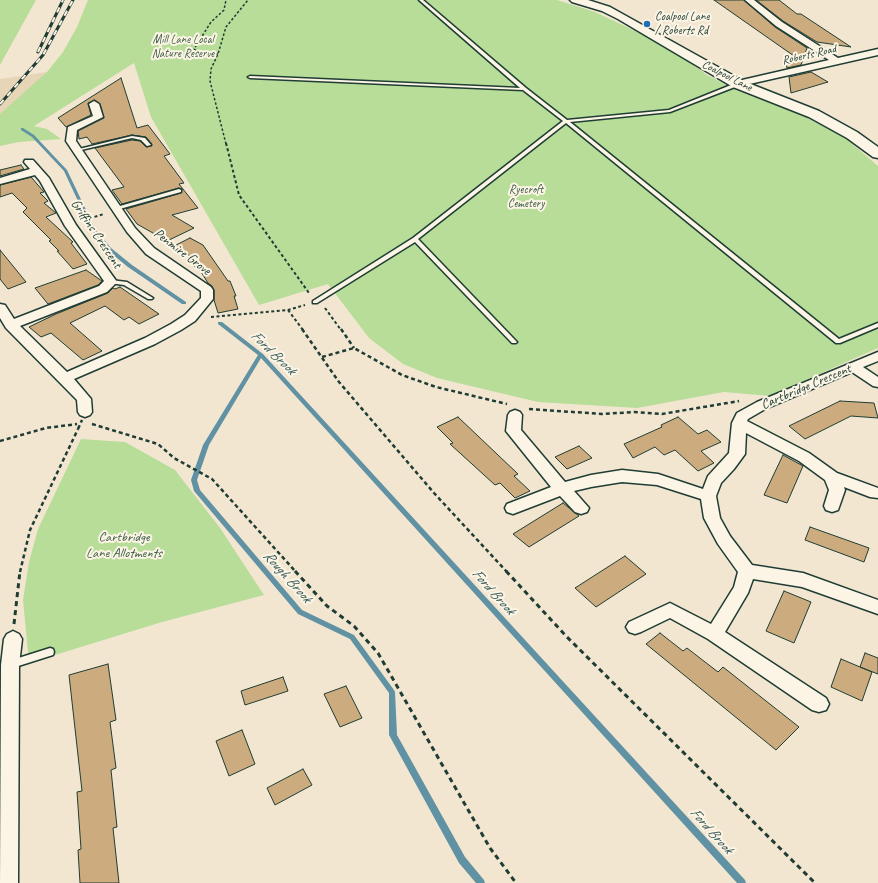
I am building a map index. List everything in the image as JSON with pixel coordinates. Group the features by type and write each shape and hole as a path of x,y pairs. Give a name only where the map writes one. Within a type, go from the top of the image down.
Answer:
{"street":[{"name":"Coalpool Lane","path":"576,0 622,17 742,83 814,114 852,135 878,154"},
{"path":"749,0 779,24 836,61"},
{"name":"Roberts Road","path":"742,83 878,52"},
{"name":"Penmire Grove","path":"65,378 150,341 190,318 208,299 206,290 150,251 113,210 71,142 72,129 98,116 94,104"},
{"name":"Griffins Crescent","path":"0,181 32,167 45,180 71,226 111,282 103,289 10,325"},
{"path":"0,308 10,325 65,378 84,399 84,416"},
{"name":"Cartbridge Crescent","path":"876,493 831,477 804,457 739,423 742,416 762,405 878,356"},
{"path":"853,367 878,383"},
{"path":"515,409 513,431 562,489 581,508"},
{"path":"739,423 737,454 729,465 714,480 708,496 712,518 724,540 747,571 803,580 878,607"},
{"path":"512,508 562,489 591,481 622,476 658,480 708,496"},
{"path":"831,477 837,490 832,506"},
{"path":"714,634 742,588 747,571"},
{"path":"635,627 670,610 714,634 818,704"},
{"path":"7,883 10,664 13,639"}],"lane":[{"path":"421,0 524,89 566,121 838,342 878,325"},
{"path":"250,78 524,89"},
{"path":"315,302 415,239 566,121 670,111 742,83"},
{"path":"77,150 132,138 144,139 149,145"},
{"path":"113,210 179,191"},
{"path":"415,239 514,342"},
{"path":"111,282 125,283 150,298"},
{"path":"10,664 50,652"}],"path":[{"path":"218,54 197,51 194,49 211,22 224,10 226,0"},
{"path":"248,0 226,27 218,54 211,69 210,81 239,195 315,302 323,305 354,348 374,358 402,376 515,409 602,414 634,412 662,414 749,399 762,405"},
{"path":"79,221 113,210"},
{"path":"190,318 288,310 315,302"},
{"path":"288,310 339,382 434,493 567,637 814,883"},
{"path":"322,357 354,348"},
{"path":"13,639 21,564 30,530 84,416"},
{"path":"0,441 66,424 91,424 158,444 174,458 212,479 327,606 354,626 378,653 490,848 516,883"}],"shaded area":[{"path":"47,72 27,92 0,144 0,79"}],"green space":[{"path":"0,0 36,0 0,65"},
{"name":"Ryecroft Cemetery","path":"88,0 557,0 595,12 659,42 707,75 736,90 806,117 844,137 878,166 878,348 770,396 724,392 637,408 538,402 437,378 403,364 369,338 328,284 259,305 151,117 134,63 34,126 47,129 61,139 19,142 0,146 0,114 47,72 63,52 77,27"},
{"name":"Cartbridge Lane Allotments","path":"81,439 125,442 175,470 220,528 264,595 162,622 29,663 23,600 29,562 38,529"}],"building":[{"path":"714,0 744,0 775,27 807,48 801,65 787,68 785,58 794,56"},
{"path":"756,0 779,0 797,14 801,14 851,47 817,42 783,21"},
{"path":"811,72 828,82 791,93 789,77"},
{"path":"121,78 137,128 148,125 170,154 164,156 184,183 179,184 198,208 172,215 194,228 167,241 137,224 126,209 181,193 182,189 179,188 122,204 112,190 124,187 95,148 132,140 140,141 146,147 151,146 152,144 146,137 132,135 92,144 87,137 79,139 78,131 104,118 100,104 95,100 88,103 91,115 66,127 58,118"},
{"path":"21,165 24,169 0,176 0,170"},
{"path":"31,177 44,192 40,193 48,201 44,203 56,213 46,217 73,242 71,243 87,264 73,269 49,241 51,240 23,212 27,208 12,193 0,197 0,185"},
{"path":"190,238 203,245 228,281 230,281 236,296 234,296 238,309 218,313 212,286 208,283 198,267 195,267 189,255 172,247"},
{"path":"0,250 26,282 8,289 0,279"},
{"path":"86,270 102,281 98,285 48,304 35,288"},
{"path":"120,287 159,314 139,324 129,317 124,320 105,306 70,323 102,351 83,360 51,333 41,337 29,327 56,314 108,293 113,288 115,289"},
{"path":"840,401 874,403 878,418 851,416 805,439 789,426"},
{"path":"458,417 518,474 514,476 530,491 515,498 500,483 495,485 450,444 453,443 437,427"},
{"path":"678,417 698,434 707,430 721,442 701,451 714,463 698,471 675,450 664,455 655,447 633,458 624,444 662,427 661,425"},
{"path":"579,446 592,458 567,469 555,457"},
{"path":"783,455 803,466 787,503 764,495"},
{"path":"563,503 579,516 529,547 513,534"},
{"path":"810,527 869,548 864,562 805,540"},
{"path":"625,556 646,574 596,607 575,588"},
{"path":"784,591 811,602 794,643 766,631"},
{"path":"660,633 683,651 687,648 718,672 723,667 799,727 776,750 646,644"},
{"path":"865,653 878,658 878,674 860,667"},
{"path":"841,659 872,672 862,701 831,687"},
{"path":"108,664 116,720 110,722 116,768 111,770 117,827 113,828 119,883 80,883 78,850 81,849 77,792 82,791 69,675"},
{"path":"283,677 288,691 245,705 241,691"},
{"path":"346,686 362,718 340,727 324,694"},
{"path":"242,730 255,764 229,776 216,741"},
{"path":"303,769 312,785 275,805 267,788"}],"waterway":[{"name":"Ford Brook","path":"22,129 33,136 66,171 93,229 109,249 130,266 184,303"},
{"name":"Ford Brook","path":"220,323 261,355"},
{"name":"Ford Brook","path":"261,355 742,883"},
{"name":"Rough Brook","path":"261,355 206,445 194,480 197,491 300,612 352,637 392,692 393,735 462,860 481,883"}],"railway":[{"path":"38,52 63,0"},
{"path":"0,104 43,55 73,0"}],"place":[{"name":"Coalpool Lane / Roberts Rd","path":"647,24"}],"park label":[{"name":"Mill Lane Local Nature Reserve","path":"183,47"}]}
